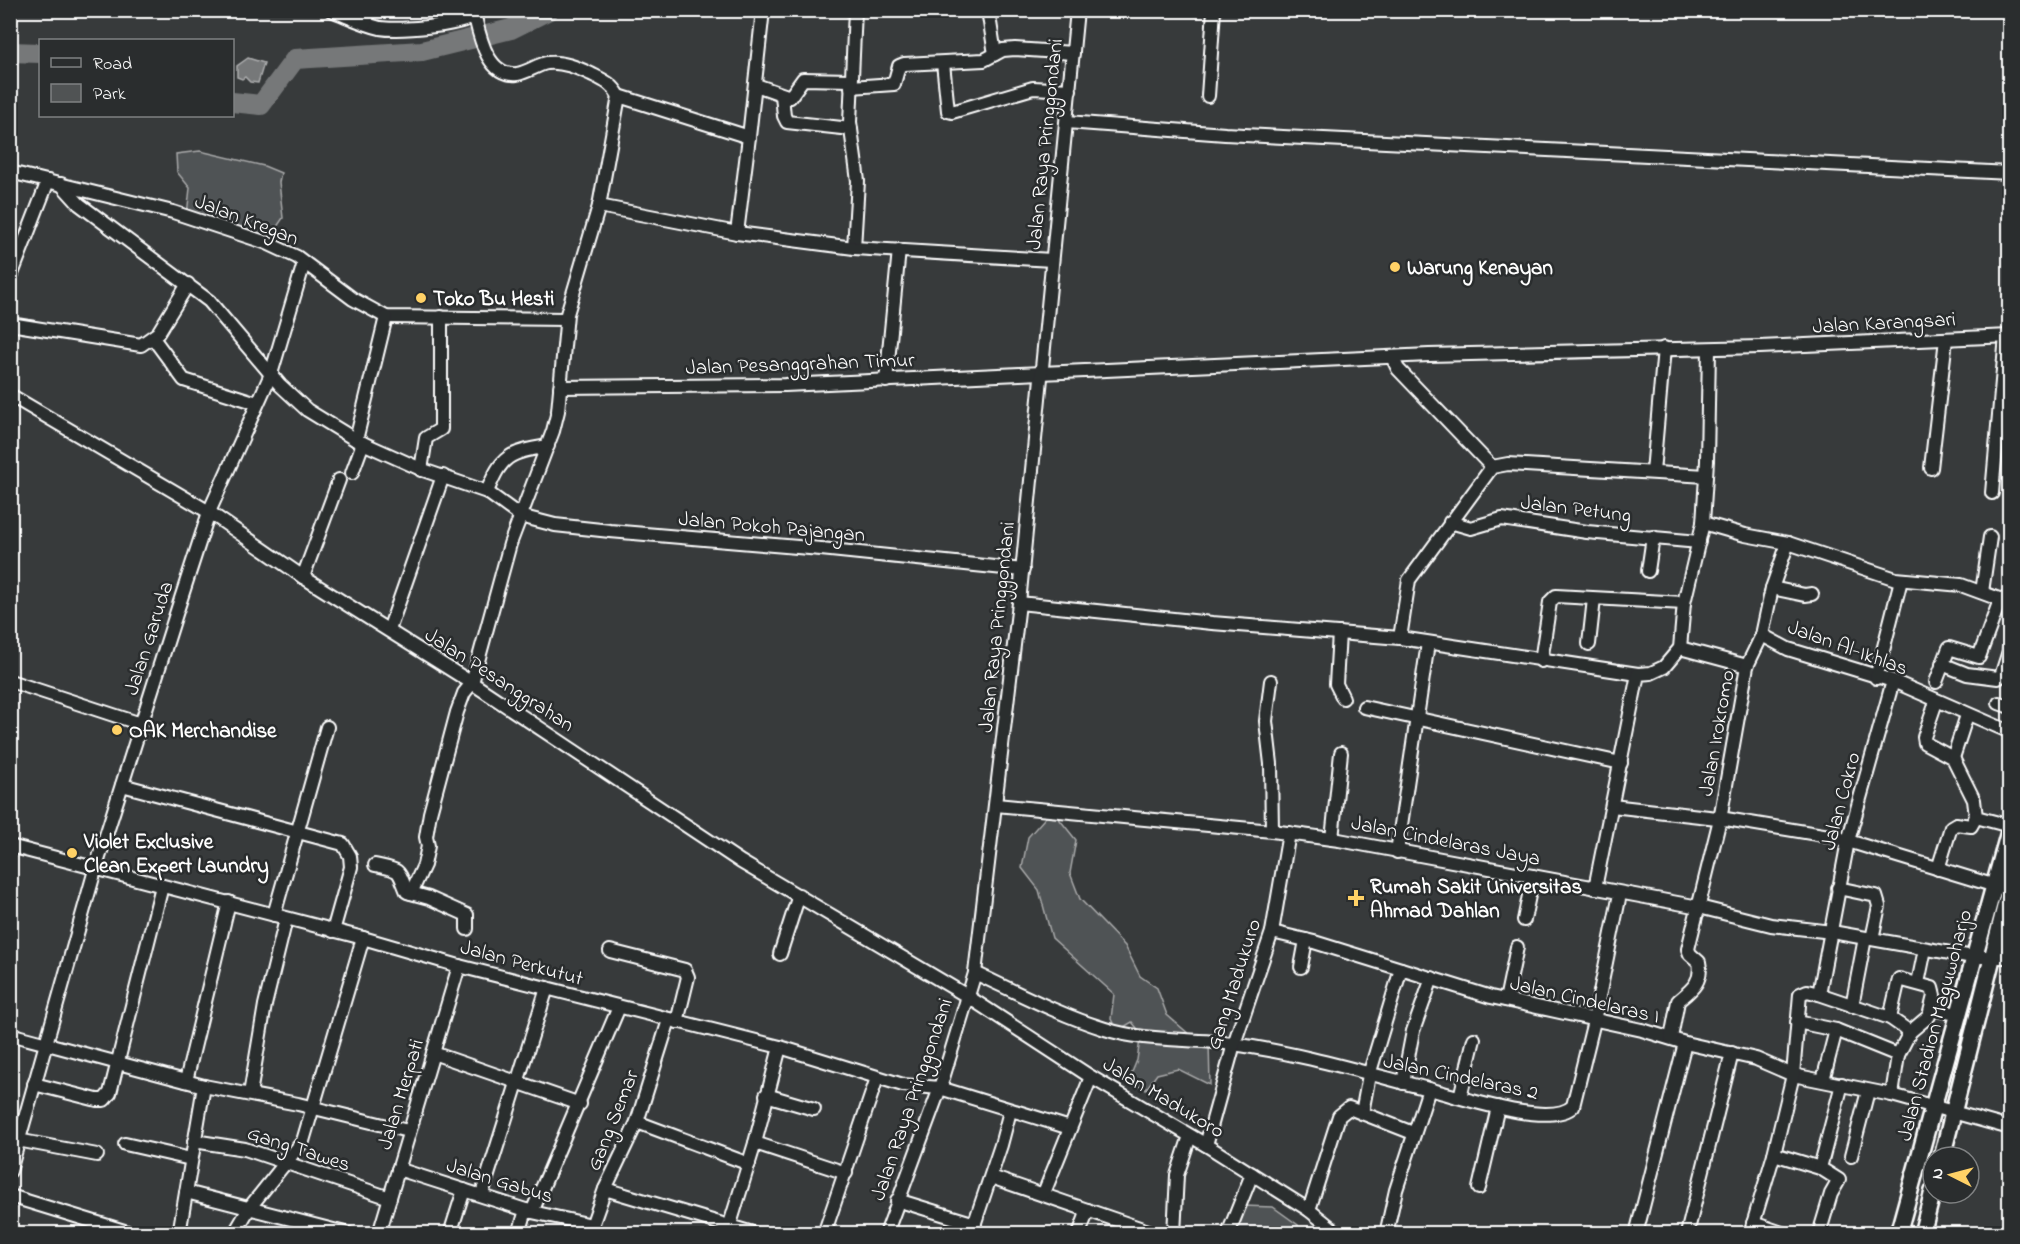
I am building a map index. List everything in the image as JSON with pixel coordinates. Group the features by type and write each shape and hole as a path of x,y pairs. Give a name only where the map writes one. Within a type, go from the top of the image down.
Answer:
{"main road":[{"name":"Jalan Stadion Maguwoharjo","path":"1898,1233 1993,886 2004,867 2010,827"},
{"name":"Jalan Stadion Maguwoharjo","path":"1945,1145 2009,889"},
{"path":"1922,1233 1929,1205"}],"street":[{"path":"331,10 367,17 382,28 407,28 460,22 477,14 478,30 490,63 505,72 514,74 546,63 572,66 614,86 619,96 599,206 566,318 558,411 548,446 520,516 499,581 472,683 464,693 457,712 430,813 426,856 411,893"},
{"path":"737,233 763,10"},
{"path":"854,248 858,181 851,129 855,10"},
{"path":"988,10 995,54"},
{"name":"Jalan Raya Pringgondani","path":"886,1233 940,1088 975,973 1023,570 1077,10"},
{"path":"1208,96 1214,10"},
{"path":"756,85 783,95 793,95 803,79 851,84 894,84 901,64 984,60 1003,50 1026,48 1073,53"},
{"path":"944,63 948,111 952,112 1033,88 1070,90"},
{"path":"783,95 784,116 787,122 851,129"},
{"path":"619,96 749,137"},
{"path":"1067,122 1225,134 2010,173"},
{"name":"Jalan Kregan","path":"10,172 173,213 257,239 289,252 370,310 386,317 566,318"},
{"path":"10,279 54,183 188,284 226,319 271,374 307,410 359,442 421,470 487,492 520,516"},
{"path":"599,206 737,233 854,248 1052,260"},
{"path":"886,381 899,250"},
{"name":"Jalan Garuda","path":"10,1171 14,1139 34,1084 95,870 209,512 271,374 304,263"},
{"path":"10,324 137,345 147,343 170,316 188,284"},
{"path":"352,473 386,317"},
{"path":"421,470 426,438 441,429 441,317"},
{"path":"1992,493 2008,336"},
{"name":"Jalan Karangsari","path":"1392,357 1664,348 1708,349 2008,336"},
{"path":"153,338 184,380 257,403"},
{"path":"1931,468 1946,339"},
{"path":"1653,472 1664,348"},
{"path":"1019,603 1212,623 1400,638 1541,661 1638,674 1651,673 1664,667 1680,648 1684,603 1703,523 1708,349"},
{"path":"1392,357 1398,369 1492,467"},
{"name":"Jalan Pesanggrahan Timur","path":"560,387 785,385 1392,357"},
{"name":"Jalan Pesanggrahan","path":"10,395 209,512 303,577 472,683 714,844 967,996"},
{"path":"487,492 498,465 504,459 548,446"},
{"path":"1400,638 1408,580 1492,467 1508,464 1706,476"},
{"path":"388,630 443,476"},
{"path":"303,577 339,480"},
{"name":"Jalan Pokoh Pajangan","path":"520,516 555,525 629,534 821,549 1023,570"},
{"name":"Jalan Petung","path":"1450,522 1471,528 1503,519 1587,532 1699,542"},
{"path":"1703,523 1745,535 1788,543 1850,566 1901,580 1961,585 2005,602 1979,657 1949,648 1936,682"},
{"path":"1648,571 1653,537"},
{"path":"1982,592 1990,537"},
{"name":"Jalan Al-Ikhlas","path":"1788,543 1772,588 1762,635 1788,649 1876,678 1893,681 1936,702 2010,732"},
{"path":"1876,678 1901,580"},
{"path":"1772,588 1805,596 1812,594"},
{"path":"1541,661 1551,600 1556,596 1684,603"},
{"path":"1589,644 1594,599"},
{"path":"1339,633 1336,684 1343,698"},
{"name":"Jalan Irokromo","path":"1762,635 1747,666 1720,819 1848,841 2009,889"},
{"path":"1397,852 1428,643"},
{"path":"1680,648 1747,666"},
{"path":"1942,664 1967,674 1997,679 2001,676 2010,648"},
{"path":"1595,888 1638,674"},
{"path":"10,681 141,724"},
{"path":"1271,681 1266,721 1271,764 1272,831"},
{"name":"Jalan Cokro","path":"1820,994 1848,841 1893,681"},
{"path":"1936,702 1924,741 1953,758 1974,800 1976,817 1971,826 1955,824 1951,827 1938,869"},
{"path":"1364,707 1621,763"},
{"path":"1953,758 1967,715"},
{"path":"274,915 327,727"},
{"path":"1332,839 1341,753"},
{"path":"122,786 340,842 351,856 349,874 333,931"},
{"name":"Jalan Cindelaras Jaya","path":"996,806 1272,831 1332,839 1699,907 1772,925 1832,932 1973,957 1990,959 2003,955 2010,957"},
{"path":"1612,806 1720,819 1688,951 1699,962 1698,979 1694,988 1679,1000 1671,1038"},
{"path":"1976,817 2010,827"},
{"name":"Gang Madukuro","path":"1206,1145 1234,1044 1272,932 1289,833"},
{"name":"Jalan Perkutut","path":"10,846 95,870 229,902 459,966 780,1047 877,1078 914,1087 940,1088 1070,1128"},
{"path":"375,865 394,869 402,874 407,892 467,915 467,929"},
{"path":"1524,920 1533,876"},
{"path":"34,1084 104,1100 110,1094 162,886"},
{"path":"1838,888 1876,896 1879,906 1868,938 1852,1006"},
{"name":"Jalan Cindelaras 2","path":"975,973 1106,1029 1234,1044 1333,1064 1498,1107 1543,1114 1570,1108 1594,1021 1620,894"},
{"path":"780,954 799,895"},
{"path":"186,1081 229,902"},
{"path":"250,1094 264,1005 286,918"},
{"name":"Jalan Cindelaras I","path":"1272,932 1306,940 1506,1000 1756,1059 1793,1075 1892,1095 2010,1128"},
{"path":"234,1233 250,1207 303,1141 363,938"},
{"path":"1301,967 1306,940"},
{"path":"1506,1000 1517,947"},
{"path":"1918,983 1925,949"},
{"name":"Gang Semar","path":"591,1229 605,1189 637,1122 688,977 685,970 610,951"},
{"name":"Jalan Merpati","path":"379,1233 459,966"},
{"path":"1362,1113 1369,1075 1401,969"},
{"path":"1402,1083 1413,1031 1432,978"},
{"path":"1890,1018 1898,980 1903,978 1932,987 1934,996 1932,1009 1925,1022 1910,1032 1898,1055 1892,1095"},
{"path":"482,1194 547,988"},
{"path":"1785,1233 1752,1228 1774,1154 1793,1075 1800,994 1807,991 1820,994 1890,1018 1910,1032"},
{"name":"Jalan Madukoro","path":"967,996 1091,1077 1206,1145 1309,1210 1339,1233"},
{"path":"519,1233 580,1104 619,1007"},
{"path":"1932,1009 1957,1014"},
{"path":"1797,1022 1836,1030 1898,1055"},
{"path":"1823,1080 1836,1030"},
{"path":"10,1034 119,1061 204,1086 314,1108 408,1131"},
{"path":"1457,1096 1461,1093 1474,1039"},
{"path":"1636,1233 1685,1043"},
{"path":"729,1229 755,1143 780,1047"},
{"path":"433,1053 580,1104"},
{"path":"1687,1233 1732,1053"},
{"path":"1044,1193 1091,1077"},
{"path":"824,1233 877,1078"},
{"path":"1820,1168 1842,1084"},
{"path":"179,1233 204,1086"},
{"path":"1386,1233 1413,1132 1429,1089"},
{"path":"1851,1156 1868,1090"},
{"path":"766,1095 814,1109"},
{"path":"1479,1188 1498,1107"},
{"path":"1309,1210 1339,1116 1349,1108 1413,1132"},
{"path":"897,1200 973,1229 1010,1111"},
{"path":"637,1122 749,1164"},
{"path":"1174,1233 1176,1181 1190,1136"},
{"path":"14,1139 97,1155"},
{"name":"Gang Tawes","path":"194,1141 245,1149 390,1198"},
{"path":"755,1143 846,1173"},
{"path":"125,1144 191,1160"},
{"path":"1774,1154 1820,1168 1839,1180 1819,1233"},
{"name":"Jalan Gabus","path":"398,1169 591,1229"},
{"path":"1228,1233 1252,1174"},
{"path":"991,1176 1157,1233"},
{"path":"605,1189 729,1229 756,1233"},
{"path":"450,1233 464,1190"},
{"path":"186,1192 349,1233"},
{"path":"10,1196 134,1233"},
{"path":"1078,1233 1088,1210"}],"green space":[{"path":"200,151 264,166 281,173 279,182 283,218 270,237 187,215 190,188 177,172 176,154"},
{"path":"1052,810 1076,840 1070,873 1080,899 1125,946 1140,976 1157,988 1167,1015 1189,1034 1209,1043 1210,1085 1178,1069 1157,1074 1146,1089 1128,1082 1137,1060 1141,1033 1132,1022 1117,1031 1111,1019 1114,994 1052,938 1039,890 1022,868 1028,837"},
{"path":"1243,1206 1273,1207 1298,1225 1299,1233 1231,1234"}],"shaded area":[{"path":"248,58 264,63 258,83 250,82 245,77 242,79 237,77 237,66"}],"waterway":[{"path":"234,102 261,105 295,59 422,51 511,29 549,10"},
{"path":"10,52 39,53"}],"place":[{"name":"Warung Kenayan","path":"1395,267"},
{"name":"Toko Bu Hesti","path":"421,298"},
{"name":"OAK Merchandise","path":"117,730"},
{"name":"Violet Exclusive Clean Expert Laundry","path":"72,853"},
{"name":"Rumah Sakit Universitas Ahmad Dahlan","path":"1356,898"}]}
